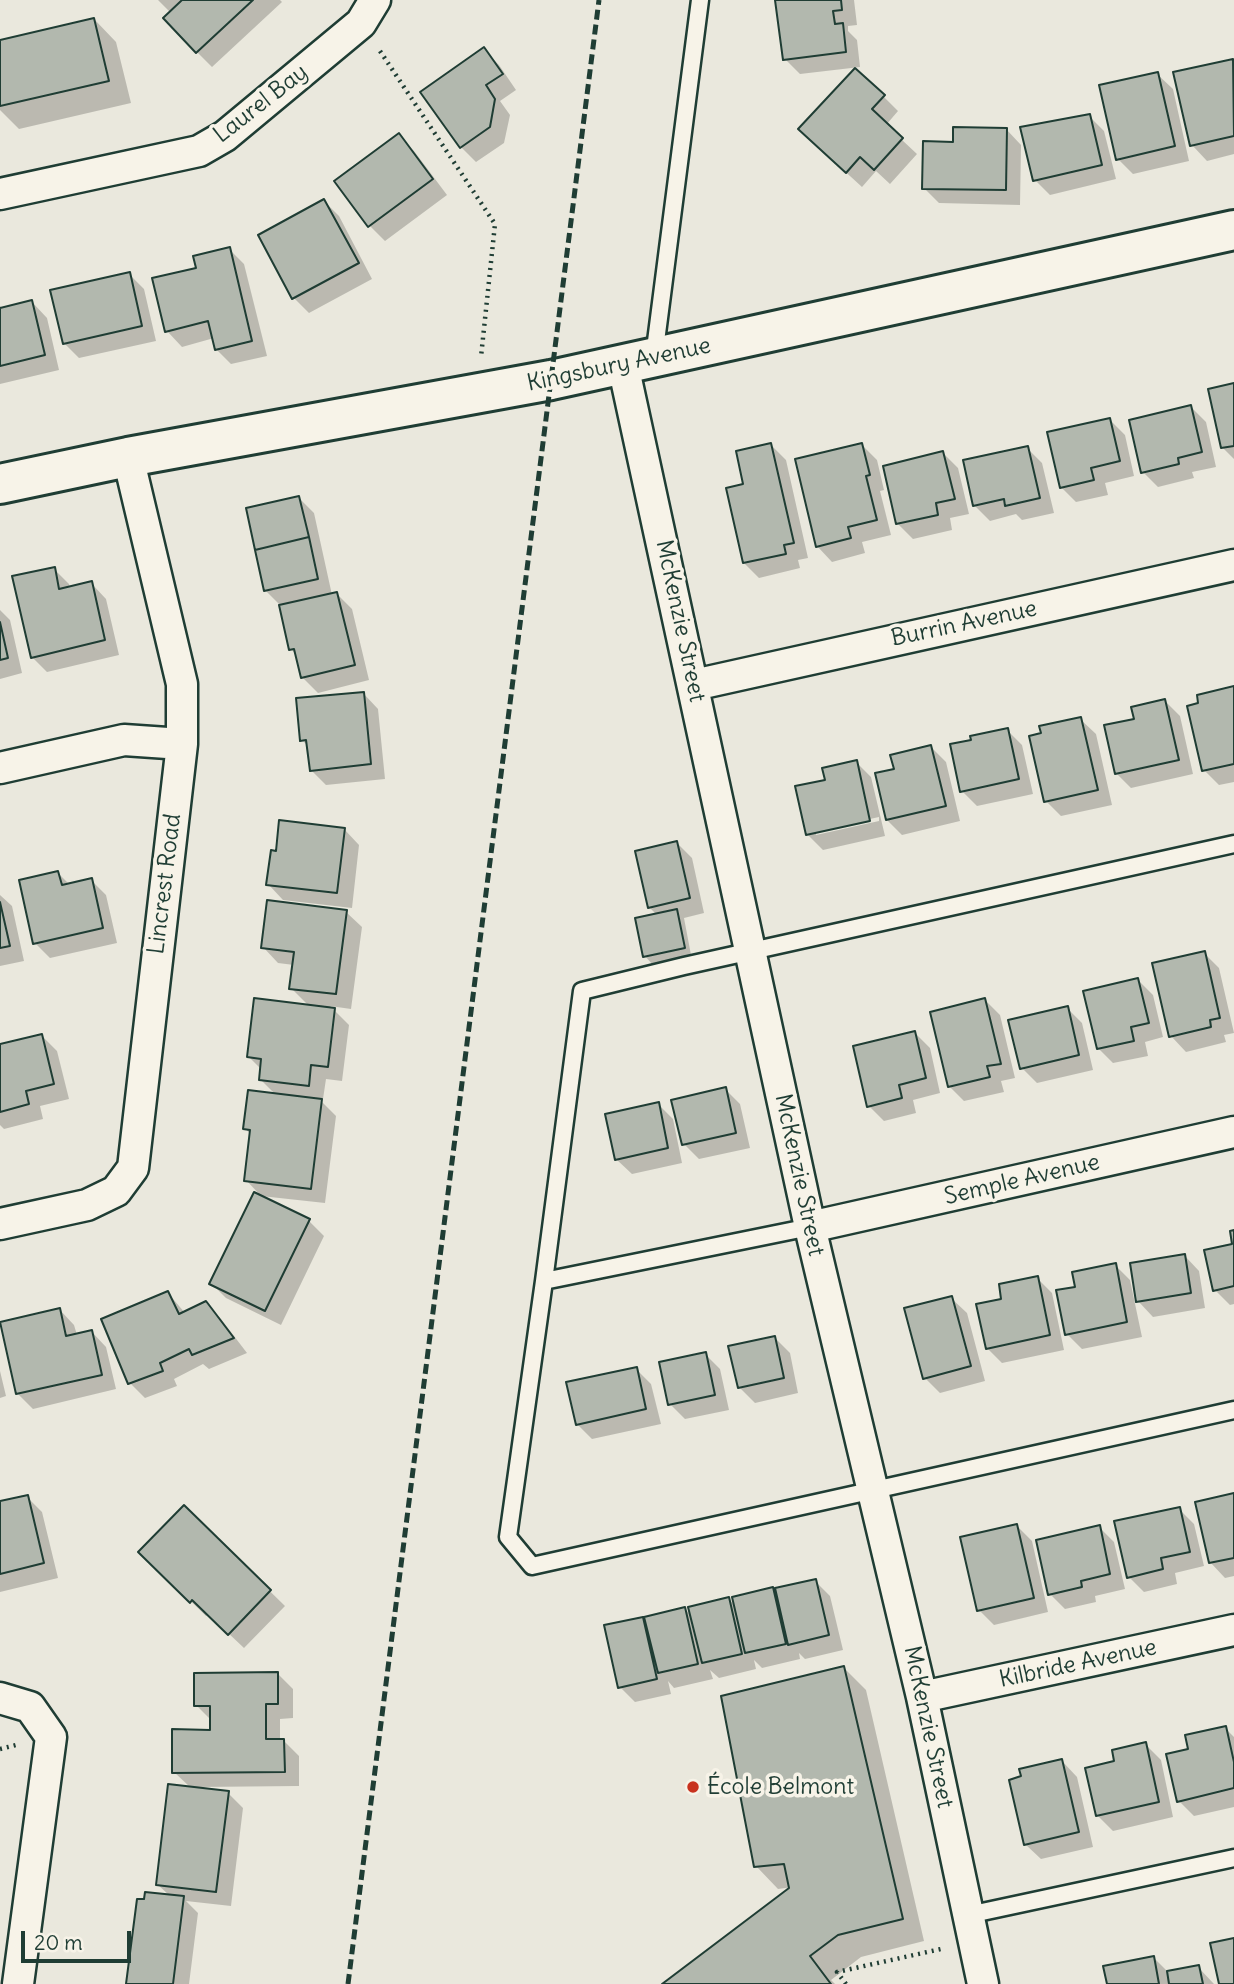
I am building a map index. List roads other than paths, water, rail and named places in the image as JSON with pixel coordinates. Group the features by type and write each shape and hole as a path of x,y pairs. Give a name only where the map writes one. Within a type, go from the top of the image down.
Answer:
{"street":[{"name":"Laurel Bay","path":"0,194 199,150 225,136 368,12"},
{"name":"Kingsbury Avenue","path":"0,484 128,457 476,394 638,361 1234,230"},
{"name":"McKenzie Street","path":"638,361 694,685 750,951 810,1227 922,1697 983,1984"},
{"name":"Lincrest Road","path":"0,1224 87,1205 116,1191 133,1168 182,744 182,684 128,457"},
{"name":"Burrin Avenue","path":"694,685 1234,565"},
{"path":"0,768 124,740 182,744"},
{"name":"Semple Avenue","path":"810,1227 1234,1132"},
{"name":"Kilbride Avenue","path":"922,1697 1234,1630"},
{"path":"0,1698 30,1707 51,1737 18,1984"}],"lane":[{"path":"638,361 700,0"},
{"path":"1234,844 582,991 508,1537 532,1566 1234,1410"},
{"path":"544,1280 810,1227"},
{"path":"971,1929 1234,1857"}],"railway":[{"path":"348,1984 599,0"}],"place":[{"name":"École Belmont","path":"693,1787"}]}
